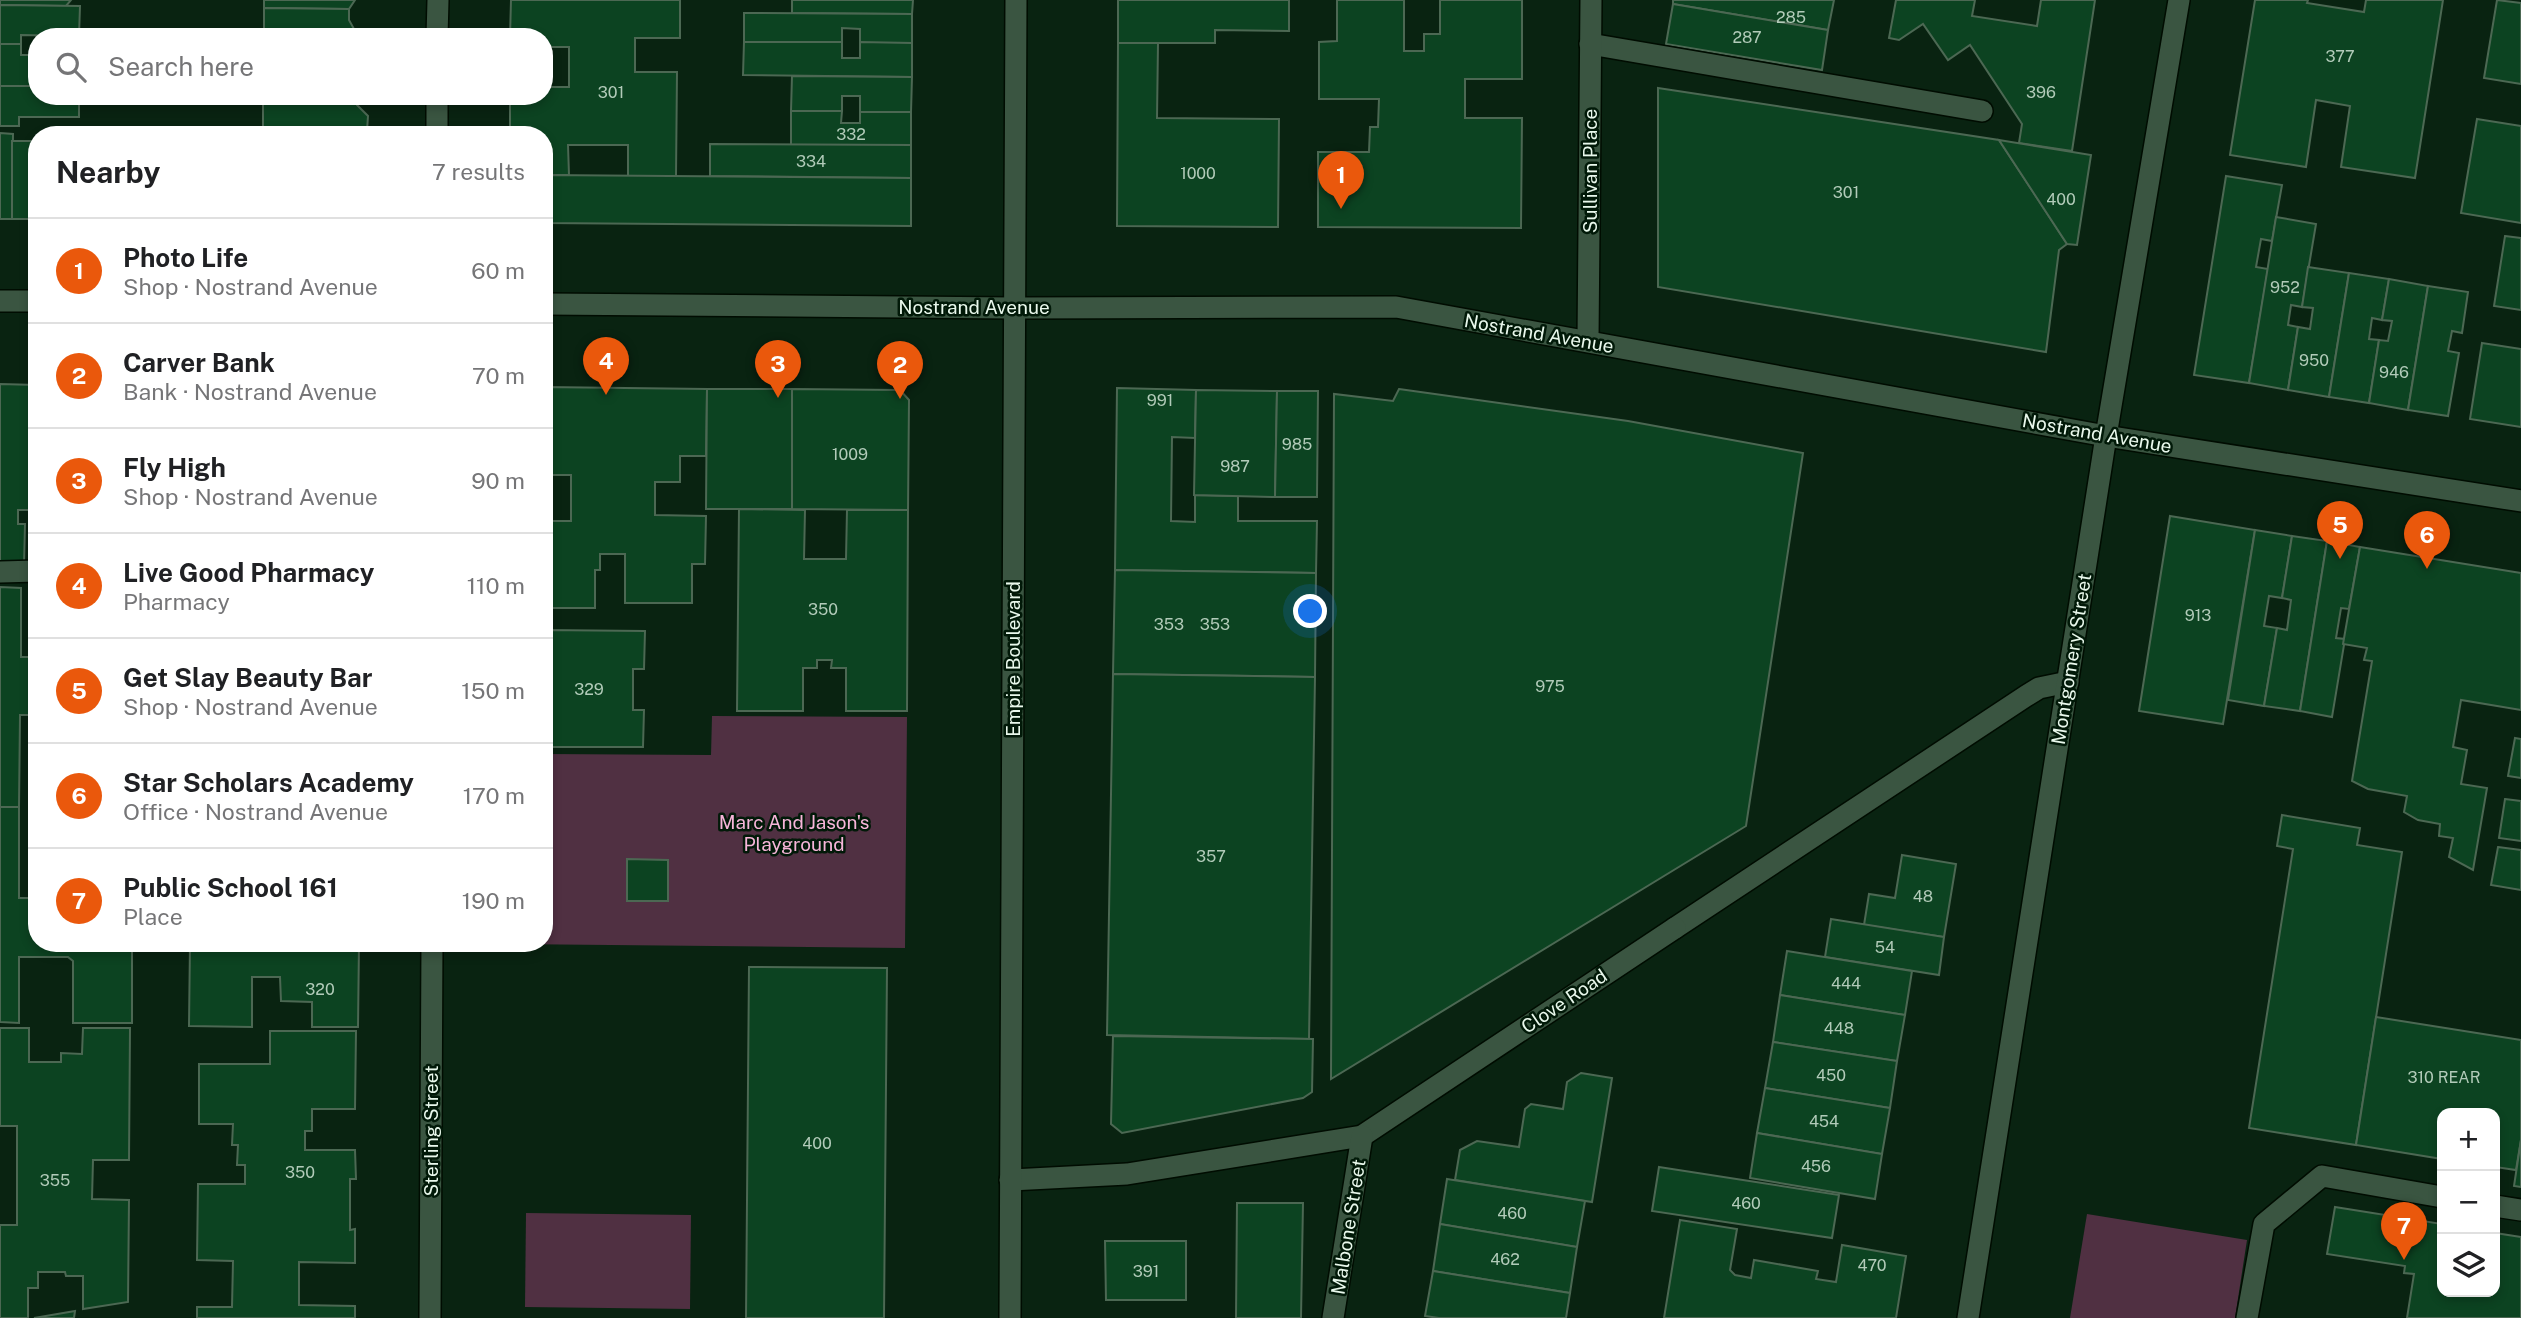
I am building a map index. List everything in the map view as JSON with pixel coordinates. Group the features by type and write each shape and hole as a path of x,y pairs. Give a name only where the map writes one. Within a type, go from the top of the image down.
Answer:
{"main road":[{"path":"438,0 438,28"},
{"name":"Empire Boulevard","path":"1010,1318 1016,0"},
{"name":"Sullivan Place","path":"1588,341 1591,0"},
{"name":"Montgomery Street","path":"1968,1318 2106,436 2179,0"},
{"path":"1591,44 1982,111"},
{"path":"437,105 437,126"},
{"path":"0,301 28,301"},
{"name":"Nostrand Avenue","path":"553,304 1014,308 1396,307 2106,436 2521,501"},
{"path":"0,572 28,571"},
{"name":"Clove Road","path":"1010,1180 1127,1174 1362,1136 2000,712 2039,688 2068,682"},
{"name":"Sterling Street","path":"430,1318 432,952"},
{"name":"Malbone Street","path":"1333,1318 1362,1136"},
{"path":"2247,1318 2264,1224 2322,1176 2437,1196"},
{"path":"2500,1207 2521,1210"}],"green space":[{"name":"Marc And Jason's Playground","path":"712,716 907,717 905,948 553,944 553,754 711,755"},
{"path":"526,1213 691,1215 690,1309 525,1307"},
{"path":"2087,1214 2247,1240 2235,1318 2070,1318"}],"building":[{"path":"0,0 71,0 66,6 0,5"},
{"path":"264,0 355,0 349,9 264,8"},
{"path":"511,0 680,0 680,38 635,38 635,72 677,72 676,176 628,176 628,145 568,145 569,175 553,175 553,126 510,126 510,105 553,105 553,87 569,87 569,47 553,47 553,28 510,28"},
{"path":"792,0 913,0 912,14 792,13"},
{"path":"1118,0 1289,0 1289,31 1215,30 1215,43 1118,43"},
{"path":"1337,0 1404,0 1404,51 1424,51 1424,34 1440,34 1440,0 1522,0 1522,79 1465,79 1465,118 1522,118 1521,228 1318,227 1318,152 1369,152 1370,127 1378,127 1379,99 1319,99 1319,42 1337,41"},
{"path":"1673,0 1834,0 1828,30 1673,4"},
{"path":"1896,0 1975,0 1972,16 2037,26 2041,0 2095,0 2072,151 2019,143 2022,124 1970,45 1948,60 1923,24 1899,40 1889,38"},
{"path":"2255,0 2308,0 2307,3 2364,12 2366,0 2443,0 2415,178 2341,167 2350,106 2316,100 2306,167 2230,155"},
{"path":"2497,0 2521,3 2521,84 2484,78"},
{"path":"1673,4 1828,30 1822,70 1666,44"},
{"path":"0,5 80,6 79,28 28,28 28,35 21,35 21,44 0,44"},
{"path":"264,8 349,9 349,20 353,28 264,28"},
{"path":"744,13 912,14 912,43 860,43 860,29 842,28 842,42 744,42"},
{"path":"744,42 842,42 842,58 860,58 860,42 912,43 912,77 743,75"},
{"path":"1118,43 1158,43 1157,118 1279,119 1278,227 1117,226"},
{"path":"0,44 21,44 21,55 28,55 28,86 0,86"},
{"path":"792,76 912,77 911,112 860,112 860,96 842,96 842,111 791,111"},
{"path":"0,86 28,86 28,105 79,105 79,117 19,117 19,126 0,126"},
{"path":"1658,88 1999,140 2067,244 2059,250 2046,352 1658,287"},
{"path":"263,105 357,105 368,116 367,126 263,126"},
{"path":"791,111 842,111 841,123 860,123 860,112 911,112 911,145 791,145"},
{"path":"2477,119 2521,126 2521,223 2461,213"},
{"path":"0,133 13,134 12,219 0,219"},
{"path":"1999,140 2091,155 2077,245 2067,244"},
{"path":"12,141 28,141 28,219 12,219"},
{"path":"710,144 911,145 911,178 710,176"},
{"path":"553,175 911,178 911,226 553,223"},
{"path":"2226,176 2282,185 2272,241 2261,239 2256,267 2268,269 2249,383 2194,375"},
{"path":"2276,217 2316,224 2302,307 2291,305 2288,325 2298,327 2288,390 2249,383"},
{"path":"2505,236 2521,238 2521,310 2494,306"},
{"path":"2308,267 2349,273 2329,397 2288,390 2298,327 2310,329 2313,308 2302,307"},
{"path":"2349,273 2389,279 2382,320 2372,318 2369,339 2379,340 2369,403 2329,397"},
{"path":"2389,279 2428,286 2408,410 2369,403 2379,340 2388,341 2392,321 2382,320"},
{"path":"2428,286 2468,292 2462,333 2452,331 2448,351 2459,353 2448,416 2408,410"},
{"path":"2482,343 2521,349 2521,427 2470,419"},
{"path":"0,384 28,385 28,510 18,510 18,524 25,524 24,566 0,566"},
{"path":"553,387 707,389 706,456 680,456 680,482 655,482 655,515 706,516 705,564 692,564 692,603 625,603 625,554 600,554 600,570 595,570 595,608 553,608 553,521 571,521 571,475 553,475"},
{"path":"1117,388 1196,390 1195,438 1172,437 1171,521 1195,522 1195,495 1238,496 1238,521 1317,521 1316,573 1115,570"},
{"path":"707,389 792,389 792,509 706,509"},
{"path":"792,389 900,390 909,400 908,510 792,509"},
{"path":"1399,389 1628,421 1803,453 1746,826 1331,1079 1334,394 1393,401"},
{"path":"1196,390 1277,391 1275,497 1194,495"},
{"path":"1277,391 1318,391 1317,497 1275,497"},
{"path":"739,509 805,510 804,559 846,559 847,510 908,510 907,711 846,711 846,668 831,668 832,660 817,660 817,668 803,668 803,711 737,711"},
{"path":"2170,516 2255,530 2223,724 2139,711"},
{"path":"2255,530 2292,536 2282,598 2269,596 2264,626 2277,628 2264,706 2228,700"},
{"path":"2292,536 2327,541 2300,711 2264,706 2277,628 2287,630 2291,600 2282,598"},
{"path":"2327,541 2360,547 2349,609 2341,608 2336,638 2345,639 2332,717 2300,711"},
{"path":"2360,547 2521,573 2521,710 2461,700 2453,747 2467,750 2461,784 2487,788 2473,870 2449,857 2453,838 2439,836 2440,824 2418,820 2404,812 2407,796 2368,789 2352,781 2372,661 2364,660 2367,648 2343,644"},
{"path":"1115,570 1316,573 1315,677 1113,674"},
{"path":"0,587 21,588 21,657 28,657 28,715 20,715 19,807 0,807"},
{"path":"553,630 645,631 644,669 633,669 633,710 644,710 643,747 553,747"},
{"path":"1113,674 1315,677 1309,1039 1107,1035"},
{"path":"2515,738 2521,739 2521,778 2508,776"},
{"path":"2505,799 2521,801 2521,841 2499,838"},
{"path":"0,807 19,807 19,898 28,898 28,952 132,952 132,1023 73,1023 73,961 68,957 19,957 19,1023 0,1022"},
{"path":"2282,815 2360,828 2357,845 2402,852 2356,1145 2249,1128 2293,849 2277,846"},
{"path":"2498,847 2521,850 2521,890 2491,885"},
{"path":"1902,855 1956,864 1944,937 1864,925 1869,894 1895,898"},
{"path":"627,859 668,860 668,901 627,901"},
{"path":"1831,919 1944,937 1939,975 1825,957"},
{"path":"1787,951 1912,971 1905,1015 1780,995"},
{"path":"190,952 359,952 358,1027 312,1027 312,1002 281,1001 280,977 252,977 252,1027 189,1026"},
{"path":"749,967 887,968 884,1318 746,1318"},
{"path":"1780,995 1905,1015 1897,1061 1773,1042"},
{"path":"2376,1017 2521,1040 2521,1140 2516,1170 2500,1168 2500,1108 2437,1108 2437,1158 2356,1145"},
{"path":"0,1028 29,1028 29,1062 61,1062 61,1053 82,1054 83,1028 130,1028 129,1160 93,1160 92,1199 129,1200 128,1302 83,1309 83,1276 66,1276 65,1272 38,1272 38,1288 28,1288 28,1318 0,1318 0,1225 17,1225 17,1126 0,1126"},
{"path":"270,1031 356,1031 355,1109 312,1109 312,1131 305,1131 305,1150 355,1150 356,1179 350,1179 350,1230 355,1229 355,1263 299,1262 299,1305 355,1306 355,1318 197,1318 197,1307 232,1307 233,1261 197,1260 198,1184 245,1184 245,1165 237,1165 238,1145 232,1145 233,1124 199,1124 199,1064 270,1064"},
{"path":"1113,1036 1313,1039 1312,1092 1303,1098 1122,1133 1111,1124"},
{"path":"1773,1042 1897,1061 1890,1108 1765,1088"},
{"path":"1581,1073 1612,1078 1592,1202 1455,1180 1460,1150 1477,1141 1519,1147 1525,1109 1531,1104 1563,1109 1567,1082"},
{"path":"1765,1088 1890,1108 1882,1154 1757,1133"},
{"path":"1757,1133 1882,1154 1875,1199 1750,1178"},
{"path":"2521,1140 2521,1187 2514,1186"},
{"path":"1659,1167 1839,1195 1832,1238 1652,1211"},
{"path":"1447,1179 1585,1201 1577,1247 1440,1224"},
{"path":"1237,1203 1303,1203 1301,1318 1236,1318"},
{"path":"2335,1207 2437,1223 2437,1297 2500,1297 2500,1234 2521,1237 2521,1318 2407,1318 2414,1274 2404,1273 2405,1266 2327,1254"},
{"path":"1680,1220 1737,1229 1730,1270 1735,1275 1751,1278 1754,1260 1818,1271 1816,1279 1836,1282 1842,1245 1906,1256 1896,1318 1664,1318"},
{"path":"1440,1224 1577,1247 1570,1293 1433,1271"},
{"path":"1105,1241 1186,1241 1186,1300 1106,1300"},
{"path":"1433,1271 1570,1293 1566,1318 1425,1316"},
{"path":"75,1311 74,1318 34,1318"}],"place":[{"name":"Photo Life","path":"1341,209"},
{"name":"Live Good Pharmacy","path":"606,395"},
{"name":"Fly High","path":"778,398"},
{"name":"Carver Bank","path":"900,399"},
{"name":"Get Slay Beauty Bar","path":"2340,559"},
{"name":"Star Scholars Academy","path":"2427,569"},
{"name":"Public School 161","path":"2404,1260"}]}
